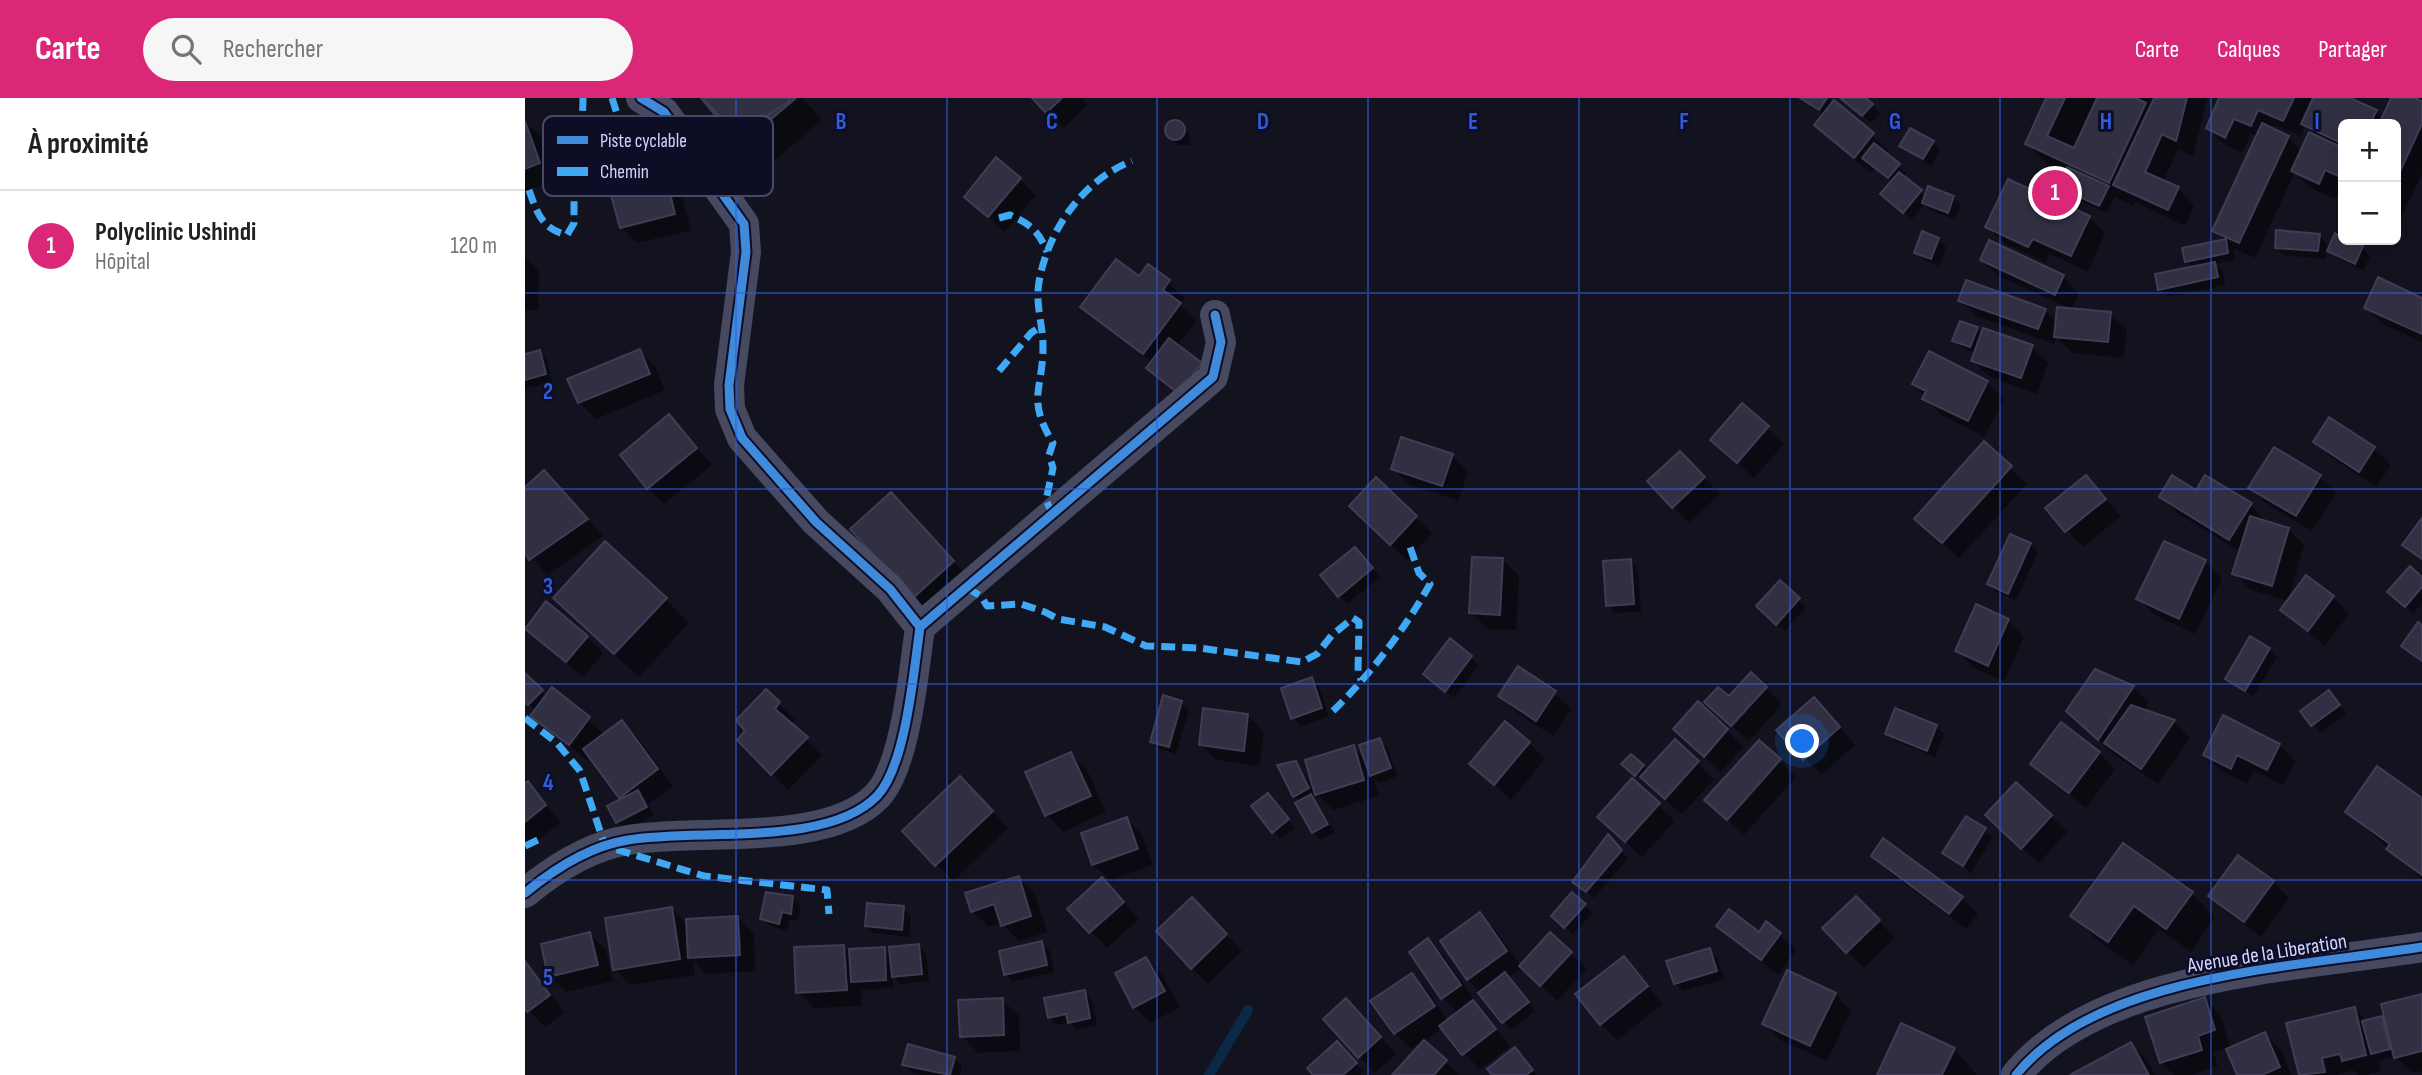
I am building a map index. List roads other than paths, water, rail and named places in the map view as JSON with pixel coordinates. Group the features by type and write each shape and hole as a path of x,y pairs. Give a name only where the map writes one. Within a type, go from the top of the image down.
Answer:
{"street":[{"path":"641,98 667,116"},
{"path":"724,196 744,224 746,251 729,385 730,409 742,438 816,522 890,589 920,627"},
{"path":"525,894 576,858 626,840 674,833 765,832 849,816 877,795 897,758 913,682 920,627 1213,377 1221,342 1215,315"},
{"name":"Avenue de la Liberation","path":"2016,1075 2027,1061 2087,1019 2177,985 2422,947"}],"waterway":[{"path":"1209,1075 1248,1010"}],"place":[{"name":"Polyclinic Ushindi","path":"2055,193"}]}
